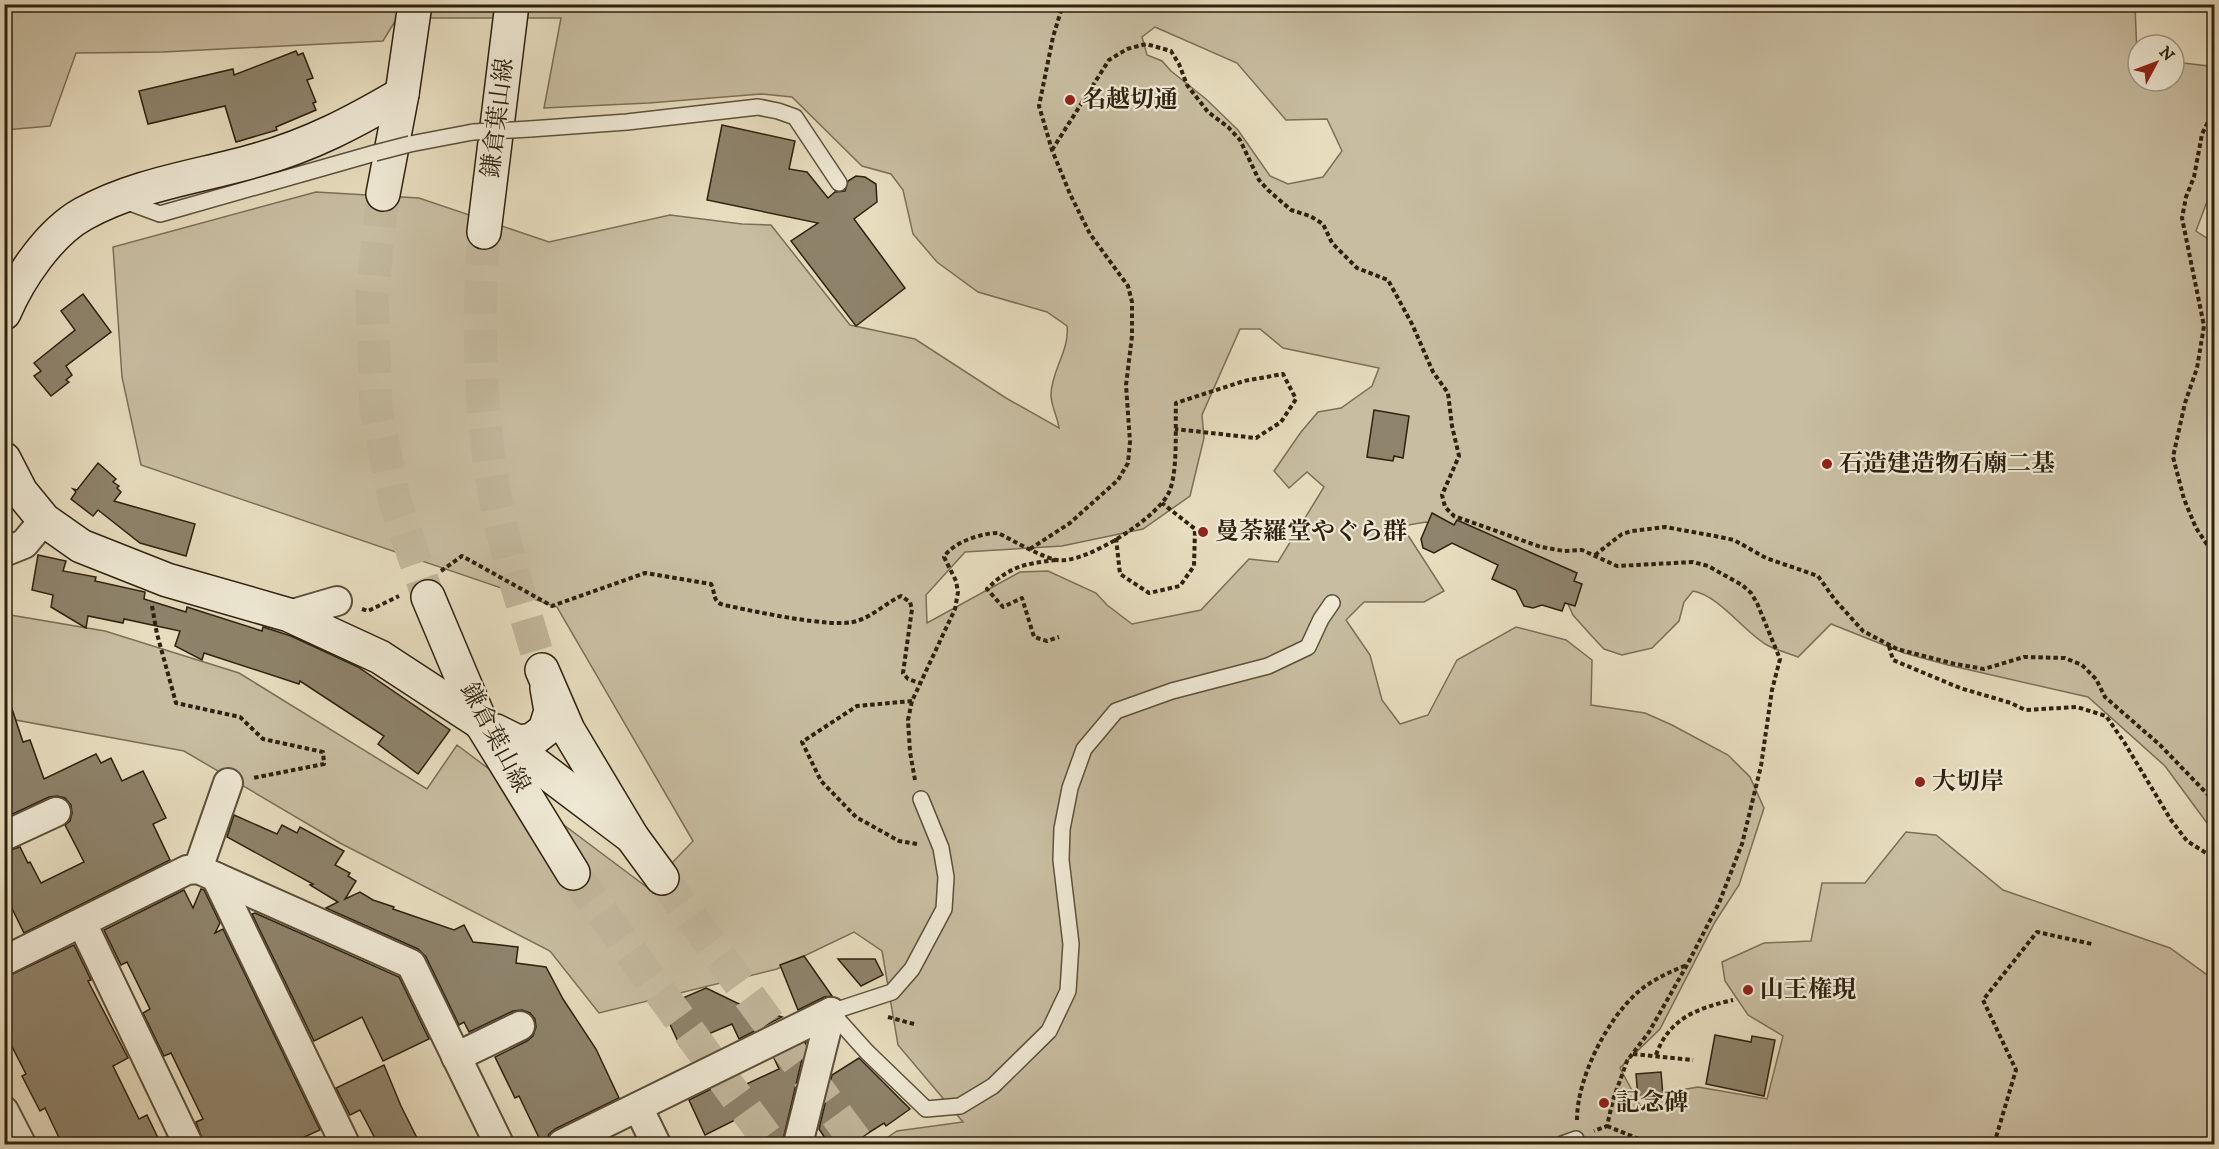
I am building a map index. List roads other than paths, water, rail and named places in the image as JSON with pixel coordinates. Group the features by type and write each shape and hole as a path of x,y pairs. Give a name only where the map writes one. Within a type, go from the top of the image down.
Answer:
{"street":[{"path":"383,194 402,94 415,4"},
{"name":"鎌倉葉山線","path":"484,232 512,4"},
{"path":"4,313 12,283 58,234 81,215 165,182 258,160 324,137 402,94"},
{"path":"5,460 21,492 44,520 81,546 167,579 289,615 380,657 481,723 632,837"},
{"path":"4,552 24,544 44,520"},
{"name":"鎌倉葉山線","path":"428,597 481,723 573,873"},
{"path":"289,615 337,600"},
{"path":"481,723 518,742 532,740 545,730 551,711 544,674 568,730 632,837 662,878"},
{"path":"228,783 207,873 345,1144"},
{"path":"4,836 56,812"},
{"path":"6,956 81,923 187,870 207,873 411,964 499,1144"},
{"path":"81,923 188,1144"},
{"path":"562,1144 831,1012"},
{"path":"798,1144 831,1012"},
{"path":"456,1057 520,1026"},
{"path":"638,1107 656,1144"},
{"path":"4,1111 21,1144"}],"lane":[{"path":"117,199 160,214 375,153 473,132 627,122 758,107 795,117 839,183"},
{"path":"921,799 941,848 946,877 944,909 912,969 892,992 831,1012 867,1052 926,1109 960,1106 993,1086 1049,1031 1068,991 1071,944 1060,860 1062,829 1070,788 1084,749 1116,711 1172,691 1268,666 1308,647 1321,619 1332,603"}],"tunnel":[{"path":"383,194 372,296 376,409 395,502 428,597"},
{"path":"484,232 480,341 488,449 504,540 542,670"},
{"path":"573,873 771,1144"},
{"path":"662,878 858,1144"}],"place":[{"name":"名越切通","path":"1070,100"},
{"name":"石造建造物石廟二基","path":"1827,464"},
{"name":"曼荼羅堂やぐら群","path":"1203,532"},
{"name":"大切岸","path":"1920,782"},
{"name":"山王権現","path":"1748,990"},
{"name":"記念碑","path":"1604,1103"}]}
